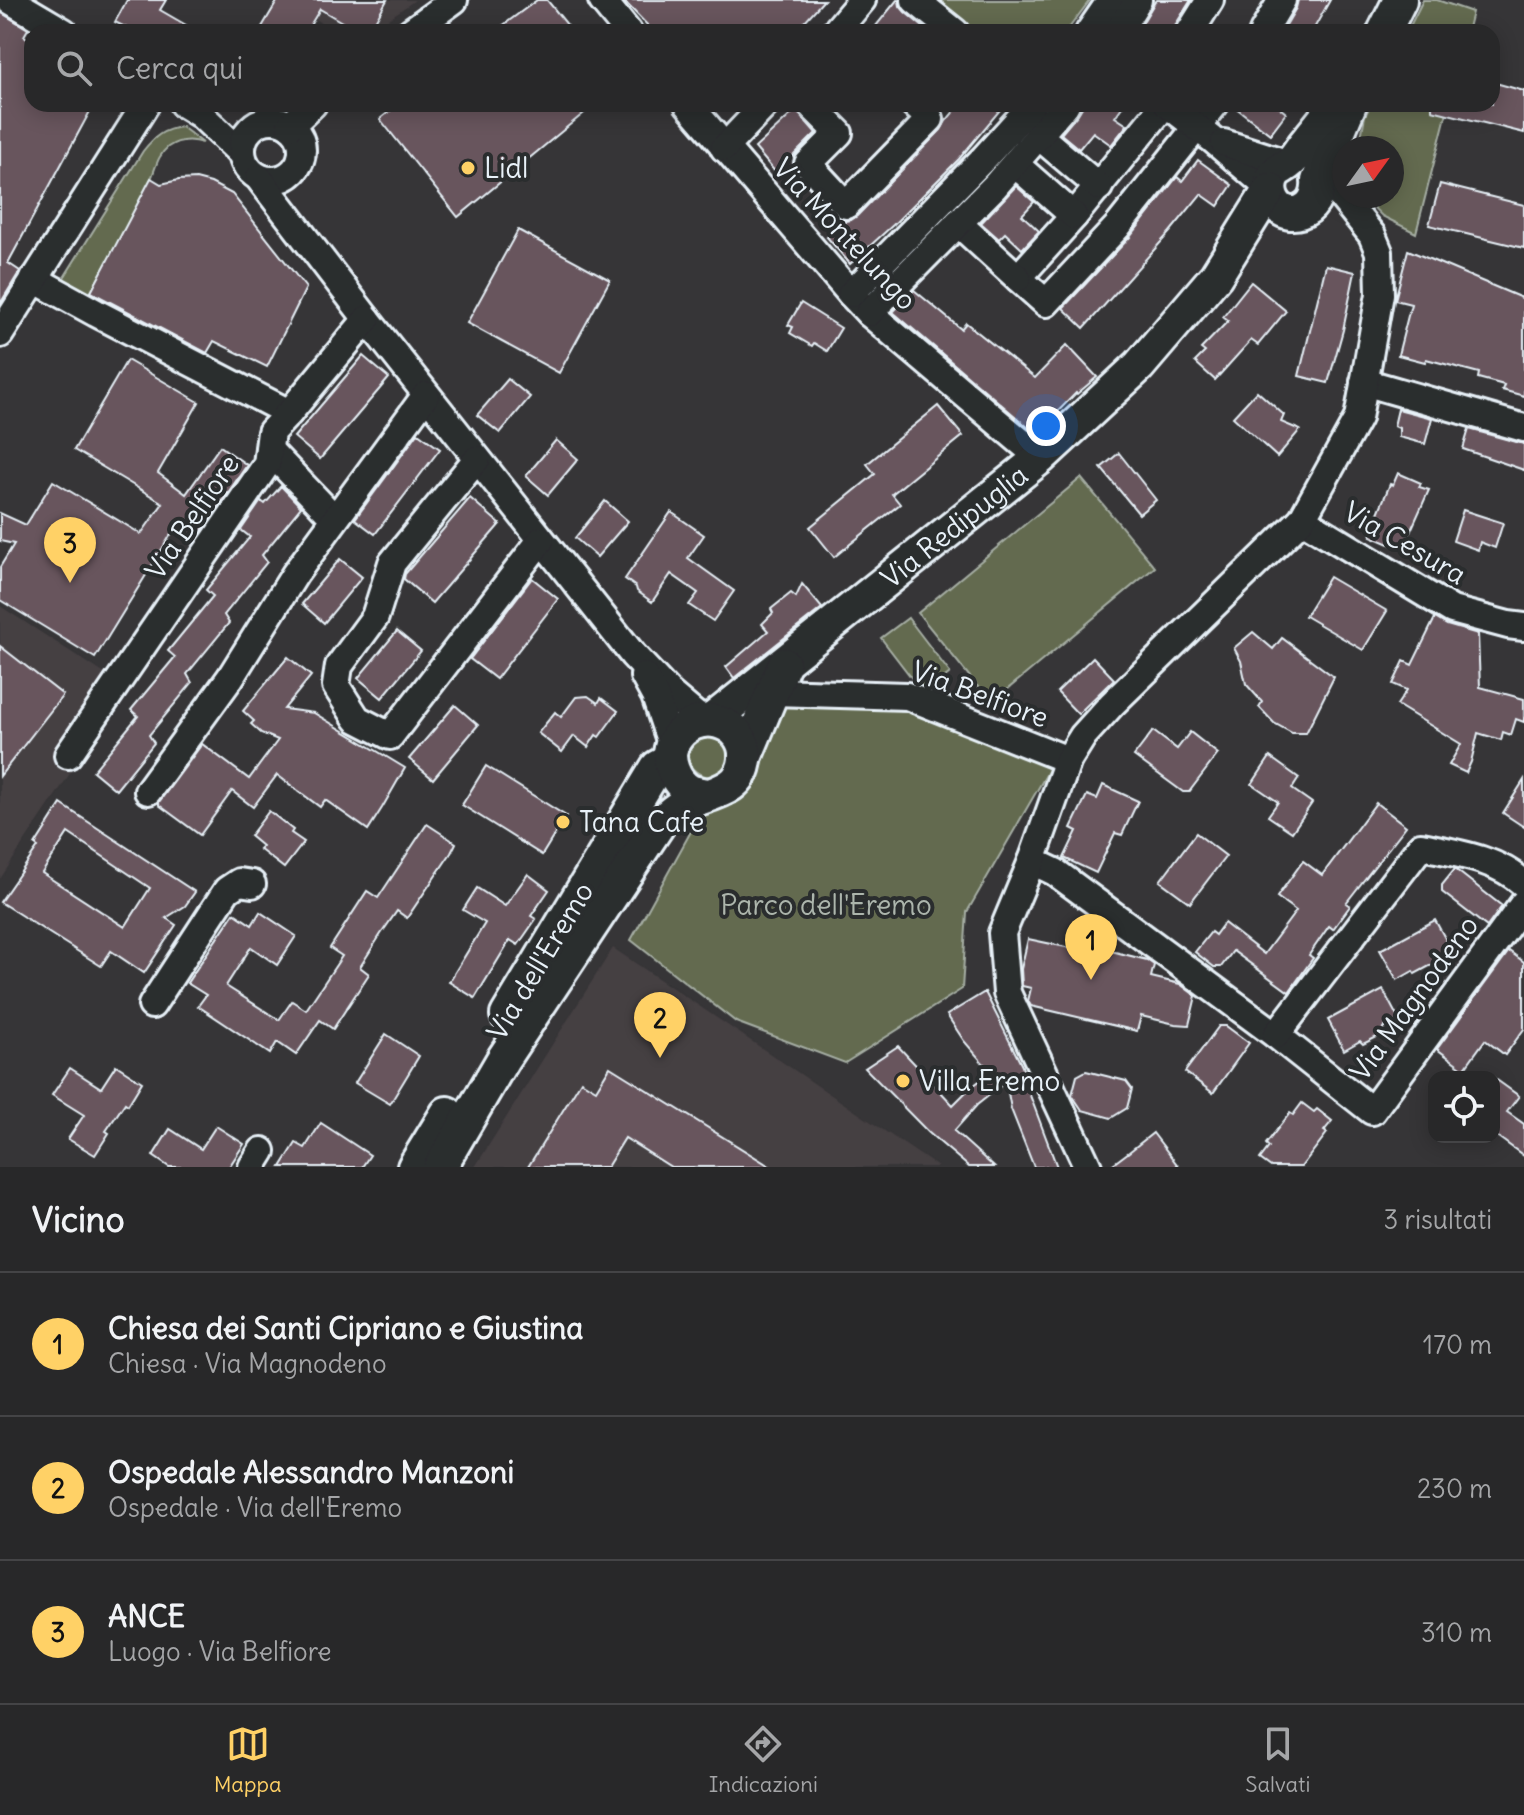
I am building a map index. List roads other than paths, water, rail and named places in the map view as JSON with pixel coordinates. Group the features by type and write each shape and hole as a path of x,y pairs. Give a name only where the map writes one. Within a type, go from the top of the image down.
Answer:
{"main road":[{"path":"1388,24 1400,0"},
{"path":"1295,191 1332,112"},
{"path":"1295,191 1345,112"},
{"name":"Via Redipuglia","path":"706,720 778,677 1040,458 1139,366 1216,276 1295,191"},
{"name":"Via Redipuglia","path":"745,758 778,677"},
{"path":"706,720 726,724 738,735 745,758"},
{"name":"Via dell'Eremo","path":"414,1167 657,767 671,753 685,727 706,720"},
{"path":"671,753 677,779 691,791 708,795"},
{"name":"Via dell'Eremo","path":"440,1167 503,1059 661,821 682,806 725,791 741,775 745,758"}],"street":[{"path":"10,0 50,24"},
{"path":"421,24 454,0"},
{"path":"602,0 622,24"},
{"path":"842,24 862,0"},
{"path":"915,0 945,24"},
{"path":"1094,24 1111,0"},
{"path":"1123,24 1138,0"},
{"path":"1195,24 1210,0"},
{"path":"1268,24 1282,0"},
{"path":"0,334 141,112"},
{"path":"196,112 242,154"},
{"path":"290,126 305,112"},
{"name":"Via Montelungo","path":"695,112 860,304 1040,458"},
{"path":"724,148 758,112"},
{"path":"818,112 839,133 808,164 846,205 930,119 923,112"},
{"path":"860,304 1026,112"},
{"path":"860,304 958,223 1059,112"},
{"path":"1018,278 1099,187 1160,112"},
{"path":"1088,1167 1007,993 1002,933 1068,760 1083,736 1302,519 1358,418 1380,294 1379,252 1372,235 1340,195 1295,191 1177,112"},
{"path":"958,223 1046,303 1205,133 1212,112"},
{"path":"259,178 280,180 289,176 300,161 302,151 297,133 282,121 272,120 252,127 242,144 245,164 633,655 668,692 706,720"},
{"path":"1039,136 1099,187"},
{"path":"1015,164 1074,216"},
{"path":"34,279 289,413"},
{"name":"Via Belfiore","path":"68,755 267,464 271,432 367,319"},
{"path":"1364,382 1524,428"},
{"path":"148,791 230,678 334,518 426,395"},
{"path":"269,450 334,518"},
{"path":"477,459 392,563 375,617 339,666 336,686 357,719 390,736 541,540"},
{"name":"Via Cesura","path":"1302,519 1452,610 1524,627"},
{"path":"633,655 655,696 671,753"},
{"name":"Via Belfiore","path":"778,677 907,696 1068,760"},
{"path":"1276,1035 1421,846 1479,859 1514,874 1524,884"},
{"name":"Via Magnodeno","path":"1032,861 1055,872 1276,1035 1372,1111 1524,903"},
{"path":"152,1005 227,890 239,882 252,884"}],"place":[{"name":"Lidl","path":"468,168"},
{"name":"ANCE","path":"70,583"},
{"name":"Tana Cafe","path":"563,822"},
{"name":"Chiesa dei Santi Cipriano e Giustina","path":"1091,980"},
{"name":"Ospedale Alessandro Manzoni","path":"660,1058"},
{"name":"Villa Eremo","path":"903,1081"}],"park label":[{"name":"Parco dell'Eremo","path":"826,905"}]}
